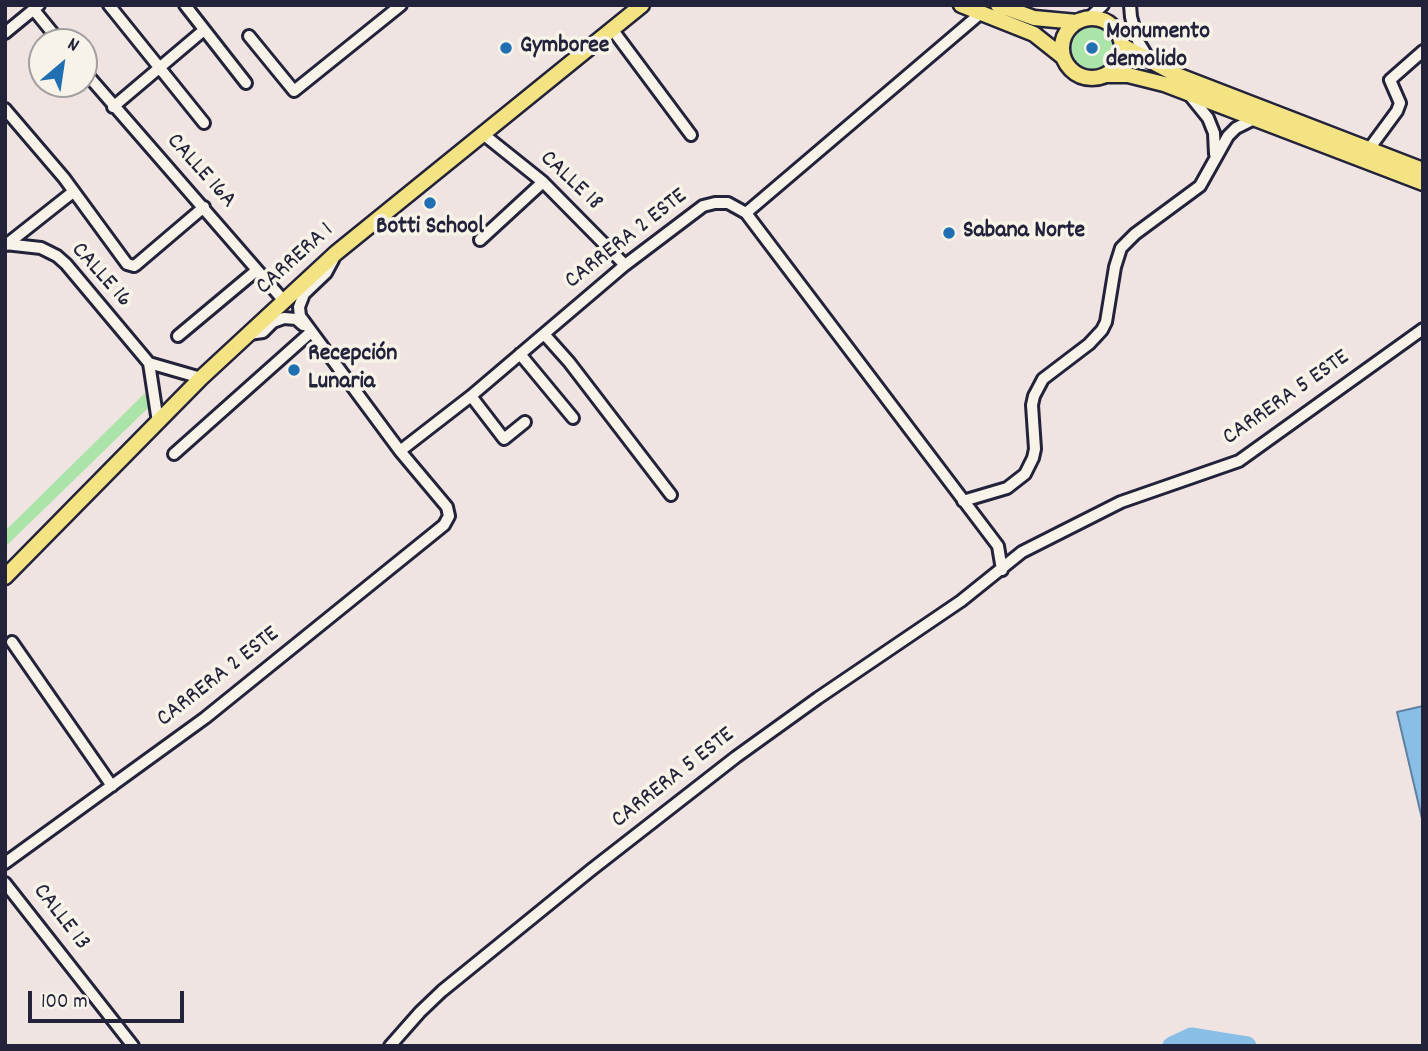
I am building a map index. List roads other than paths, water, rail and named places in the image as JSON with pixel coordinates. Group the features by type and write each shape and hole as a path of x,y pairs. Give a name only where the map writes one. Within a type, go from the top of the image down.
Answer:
{"main road":[{"name":"CARRERA 1","path":"5,577 201,378 336,253 642,5"},
{"path":"961,5 1034,34 1063,57 1070,69 1081,76 1145,78 1423,183"},
{"path":"998,5 1034,18 1101,19 1112,25 1123,46 1117,66 1107,75"},
{"path":"1063,57 1064,37 1083,20"},
{"path":"1123,46 1177,75 1423,170"}],"street":[{"path":"109,5 204,124"},
{"path":"202,5 188,9 246,83"},
{"path":"249,36 294,91 401,5"},
{"path":"1083,20 1103,5"},
{"path":"1130,5 1138,41 1150,61"},
{"path":"5,33 37,8 51,28"},
{"path":"981,13 746,213 998,547 1002,570"},
{"path":"612,29 691,135"},
{"path":"113,107 204,30"},
{"path":"1369,149 1397,111 1399,103 1390,80 1423,51"},
{"name":"CALLE 16A","path":"98,88 284,301"},
{"path":"1185,91 1208,118 1214,133 1214,160"},
{"name":"CALLE 16","path":"5,109 64,178 124,262 130,266 137,264 204,207"},
{"path":"964,501 1007,488 1025,474 1035,449 1032,405 1034,396 1043,379 1089,344 1102,330 1121,248 1135,234 1200,186 1228,136 1236,128 1256,118"},
{"name":"CALLE 18","path":"483,134 543,182 625,265"},
{"path":"480,240 543,182"},
{"path":"6,244 73,192"},
{"name":"CARRERA 2 ESTE","path":"5,863 205,718 444,525 449,516 447,508 400,451 471,396 625,265 703,206 728,203 746,213"},
{"name":"CALLE 16","path":"6,244 36,247 57,256 149,363"},
{"path":"336,253 326,273 301,300 300,316 400,451"},
{"path":"178,336 257,270"},
{"path":"246,335 263,332 272,322 284,318 296,319 308,329"},
{"path":"174,454 308,329"},
{"name":"CARRERA 5 ESTE","path":"390,1046 442,991 591,870 736,757 961,601 1022,552 1133,497 1239,461 1423,329"},
{"path":"544,334 576,370 671,495"},
{"path":"520,354 573,418"},
{"path":"158,422 149,363 201,378"},
{"path":"471,396 504,439 525,422"},
{"path":"998,547 1022,552"},
{"path":"12,642 112,786"},
{"name":"CALLE 13","path":"5,883 133,1046"}],"water":[{"path":"1423,706 1423,823 1397,712"}],"waterway":[{"path":"1172,1046 1191,1037 1247,1046"}],"place":[{"name":"Gymboree","path":"506,48"},
{"name":"Monumento demolido","path":"1092,48"},
{"name":"Botti School","path":"430,203"},
{"name":"Sabana Norte","path":"949,233"},
{"name":"Recepción Lunaria","path":"294,370"}]}
